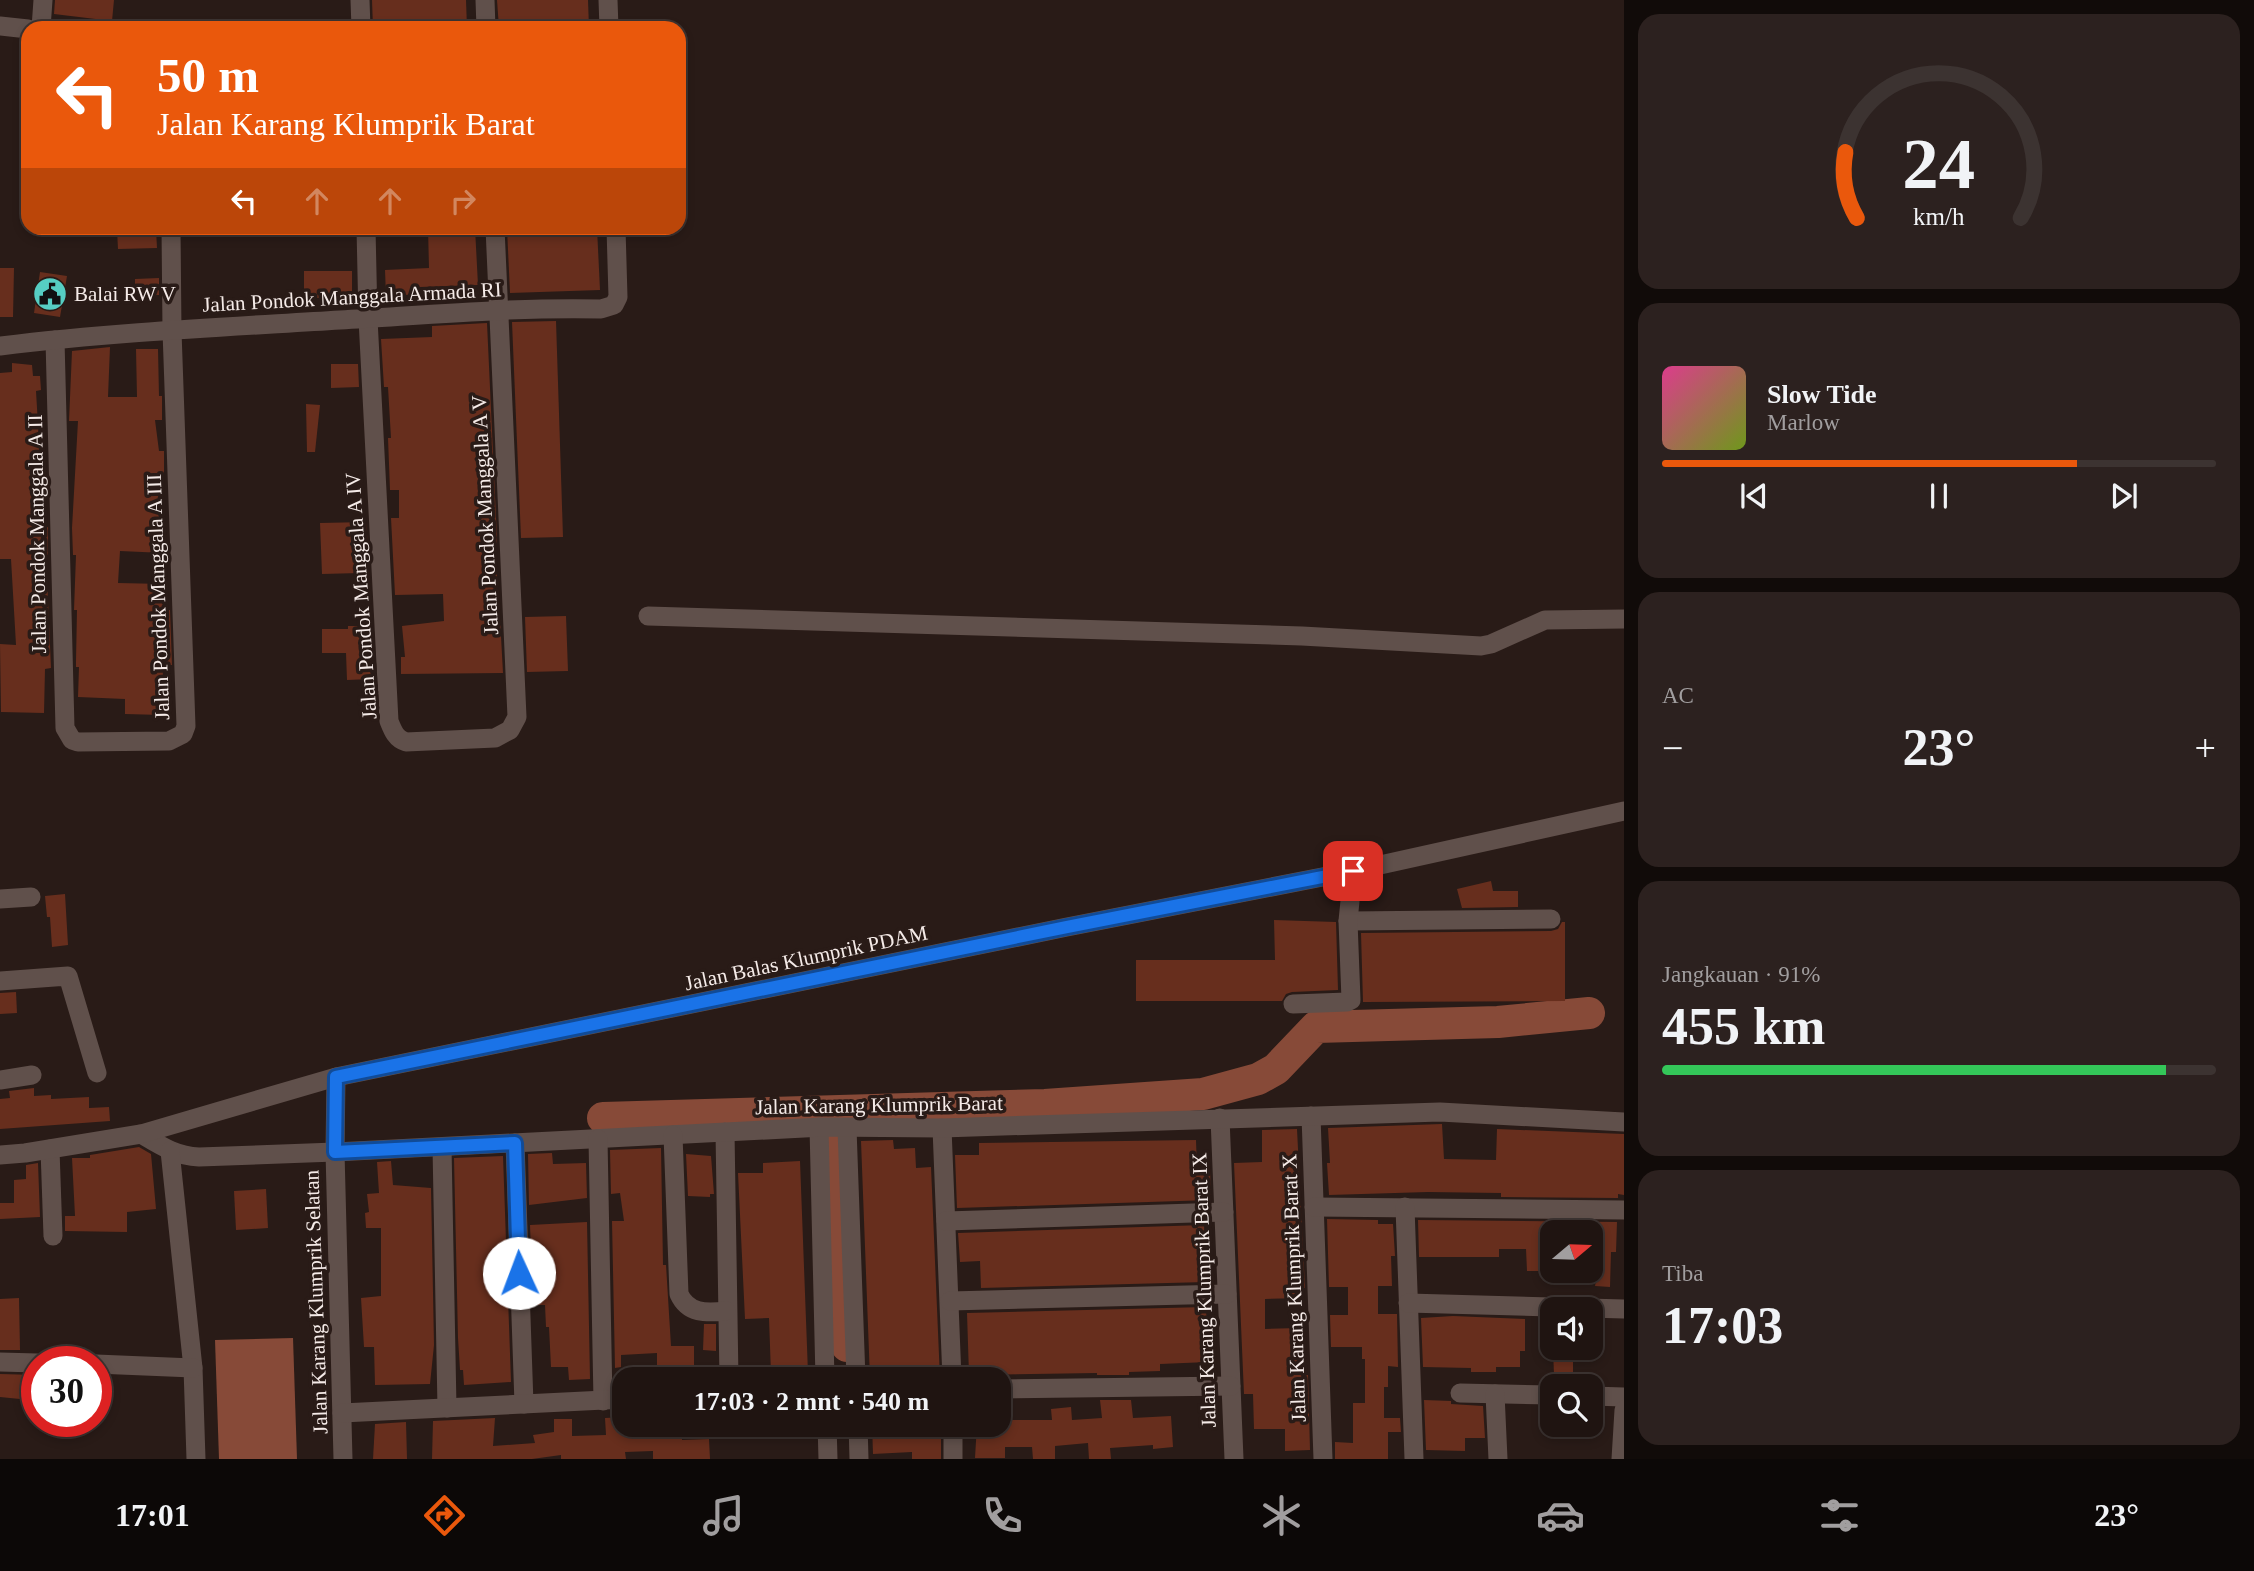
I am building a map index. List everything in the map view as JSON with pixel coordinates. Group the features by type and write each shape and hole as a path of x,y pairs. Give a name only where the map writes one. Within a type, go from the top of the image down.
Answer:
{"street":[{"path":"42,21 43,0"},
{"path":"360,0 361,21"},
{"path":"485,0 486,21"},
{"path":"608,0 609,21"},
{"path":"0,26 21,28"},
{"name":"Jalan Pondok Manggala A III","path":"65,728 72,740 78,742 156,741 176,739 183,734 186,726 171,235"},
{"path":"366,235 369,319"},
{"name":"Jalan Pondok Manggala A V","path":"495,235 517,717"},
{"name":"Jalan Pondok Manggala Armada RI","path":"0,346 172,331 499,311 601,309 614,305 618,297 616,235"},
{"name":"Jalan Pondok Manggala A IV","path":"369,319 389,721 393,733 406,742 495,738 510,730 517,717"},
{"name":"Jalan Pondok Manggala A II","path":"55,340 65,728"},
{"path":"648,616 1288,635 1481,646 1492,644 1545,620 1624,619"},
{"name":"Jalan Balas Klumprik PDAM","path":"0,1155 141,1134 336,1077 1353,871 1624,811"},
{"path":"1293,1004 1351,1000 1348,920 1353,871"},
{"path":"0,898 30,897"},
{"path":"1348,920 1551,919"},
{"path":"0,981 68,976 97,1073"},
{"path":"0,1080 32,1075"},
{"name":"Jalan Karang Klumprik Selatan","path":"336,1077 335,1145 343,1459"},
{"name":"Jalan Karang Klumprik Barat","path":"141,1134 170,1152 200,1157 335,1145 442,1147 832,1127 942,1128 1440,1112 1624,1122"},
{"name":"Jalan Karang Klumprik Barat X","path":"1311,1116 1323,1459"},
{"name":"Jalan Karang Klumprik Barat IX","path":"1220,1118 1234,1459"},
{"path":"825,1367 832,1127"},
{"path":"832,1127 855,1367"},
{"path":"942,1128 952,1367"},
{"path":"725,1132 728,1367"},
{"path":"673,1135 679,1294 692,1310 726,1311"},
{"path":"598,1139 603,1401"},
{"path":"515,1143 524,1404"},
{"path":"442,1147 447,1408"},
{"path":"50,1149 52,1236"},
{"path":"170,1152 196,1459"},
{"path":"1314,1207 1624,1210"},
{"path":"1405,1207 1414,1459"},
{"path":"946,1221 1224,1212"},
{"path":"950,1301 1227,1294"},
{"path":"1408,1303 1624,1309"},
{"path":"0,1362 21,1363"},
{"path":"112,1364 190,1367"},
{"path":"1011,1389 1231,1386"},
{"path":"1460,1393 1540,1395"},
{"path":"1495,1394 1498,1459"},
{"path":"1603,1396 1624,1397"},
{"path":"342,1413 612,1400"},
{"path":"1620,1459 1624,1409"},
{"path":"827,1437 828,1459"},
{"path":"858,1437 859,1459"},
{"path":"953,1437 953,1459"}],"shaded area":[{"path":"293,1338 297,1459 219,1459 215,1340"}],"building":[{"path":"55,0 114,0 112,21 54,14"},
{"path":"372,0 466,0 467,21 373,21"},
{"path":"497,0 588,0 589,21 498,21"},
{"path":"117,235 156,235 157,248 118,249"},
{"path":"428,235 475,235 478,285 420,287 421,294 386,296 385,270 429,268"},
{"path":"507,235 597,235 600,290 510,293"},
{"path":"0,268 14,268 13,317 0,317"},
{"path":"304,271 352,271 352,298 304,298"},
{"name":"Balai RW V","path":"40,272 67,276 60,317 34,313"},
{"path":"159,278 159,295 135,296 135,279"},
{"path":"556,321 563,537 521,538 512,322"},
{"path":"487,323 497,539 497,618 500,618 503,673 401,674 401,657 405,657 402,626 444,621 443,594 395,595 391,518 399,518 399,490 390,490 388,387 384,387 381,339 432,337 432,326"},
{"path":"110,347 108,397 137,397 136,349 158,349 162,420 155,420 159,451 164,451 164,553 120,551 118,583 163,584 163,610 170,610 172,665 163,665 162,715 125,714 125,699 78,697 77,610 74,610 76,555 73,555 72,528 78,421 69,421 72,351"},
{"path":"12,363 32,365 33,376 40,376 41,390 36,391 44,527 48,527 46,555 51,668 45,669 44,713 1,712 0,644 16,645 11,559 0,559 0,373 12,372"},
{"path":"331,364 358,364 359,387 331,388"},
{"path":"306,404 320,405 315,452 307,452"},
{"path":"366,522 368,547 360,547 360,573 322,574 320,523"},
{"path":"566,616 568,671 527,672 525,617"},
{"path":"348,626 372,626 371,679 347,680 346,653 322,653 322,629 348,629"},
{"path":"1491,881 1493,891 1518,891 1518,907 1462,908 1457,889"},
{"path":"65,894 68,945 52,947 45,896"},
{"path":"1274,920 1336,922 1338,990 1292,992 1286,994 1282,1001 1136,1001 1136,960 1275,960"},
{"path":"1562,922 1565,922 1565,1001 1363,1002 1361,933 1551,931 1558,929"},
{"path":"16,992 17,1013 0,1014 0,993"},
{"path":"34,1088 34,1096 51,1095 51,1099 89,1097 89,1108 109,1107 110,1121 0,1129 0,1099 10,1098 9,1091"},
{"path":"1442,1124 1444,1159 1496,1160 1497,1129 1624,1134 1624,1195 1618,1194 1618,1198 1501,1197 1501,1193 1428,1192 1329,1195 1328,1128"},
{"path":"1297,1129 1305,1288 1302,1288 1302,1298 1265,1299 1265,1329 1299,1328 1300,1375 1308,1375 1310,1450 1285,1451 1285,1429 1254,1429 1253,1394 1244,1394 1234,1163 1262,1162 1262,1130"},
{"path":"893,1140 894,1149 915,1148 916,1168 931,1167 939,1367 870,1367 861,1141"},
{"path":"1196,1140 1197,1170 1210,1170 1211,1200 957,1208 955,1155 979,1155 979,1143"},
{"path":"139,1147 151,1154 156,1209 127,1212 127,1232 65,1231 65,1216 75,1216 72,1158 90,1158 90,1155"},
{"path":"661,1148 663,1265 666,1265 671,1346 694,1346 694,1365 657,1367 657,1353 621,1355 621,1367 615,1367 612,1221 624,1221 620,1193 611,1194 610,1150"},
{"path":"552,1153 553,1164 586,1163 587,1198 529,1205 528,1154"},
{"path":"686,1154 711,1156 714,1194 710,1194 710,1197 688,1196"},
{"path":"503,1156 511,1382 464,1385 458,1338 454,1158"},
{"path":"391,1161 393,1185 431,1188 434,1345 430,1384 375,1385 374,1347 364,1347 361,1298 381,1296 381,1228 366,1228 365,1213 369,1212 367,1194 379,1193 377,1162"},
{"path":"800,1161 808,1367 771,1367 769,1318 745,1319 738,1173 763,1173 763,1163"},
{"path":"38,1163 40,1217 0,1219 0,1203 14,1203 14,1180 26,1179 26,1165"},
{"path":"266,1189 268,1228 236,1230 234,1191"},
{"path":"1327,1219 1378,1220 1378,1224 1393,1224 1395,1256 1391,1256 1392,1286 1378,1286 1378,1314 1397,1314 1398,1367 1388,1366 1388,1387 1384,1387 1384,1418 1400,1418 1401,1432 1388,1432 1388,1459 1335,1459 1335,1442 1353,1443 1353,1403 1365,1403 1365,1359 1362,1359 1362,1347 1331,1347 1330,1315 1348,1315 1348,1287 1329,1287"},
{"path":"1418,1220 1540,1221 1540,1271 1527,1271 1526,1249 1499,1249 1499,1257 1419,1257"},
{"path":"587,1222 590,1379 569,1380 568,1367 551,1367 545,1305 533,1305 530,1225"},
{"path":"1603,1222 1617,1222 1616,1252 1611,1252 1610,1287 1595,1286 1596,1283 1603,1283"},
{"path":"1204,1225 1206,1282 981,1288 980,1261 960,1262 958,1233"},
{"path":"19,1298 20,1350 0,1350 0,1299"},
{"path":"1206,1307 1208,1362 1160,1364 1160,1371 1129,1372 1129,1375 1011,1374 1011,1367 969,1367 967,1313"},
{"path":"1453,1316 1525,1319 1525,1351 1520,1351 1520,1367 1496,1367 1496,1372 1471,1372 1471,1368 1423,1367 1421,1318"},
{"path":"704,1324 716,1324 716,1351 703,1350"},
{"path":"1553,1360 1573,1360 1573,1374 1554,1374"},
{"path":"0,1374 21,1375 21,1399 0,1397"},
{"path":"1100,1400 1131,1400 1133,1418 1171,1416 1173,1447 1153,1449 1153,1445 1110,1448 1111,1459 1089,1459 1088,1443 1055,1446 1055,1459 1033,1459 1032,1447 1005,1447 1005,1458 975,1458 976,1437 1011,1437 1011,1420 1052,1420 1051,1409 1071,1407 1072,1420 1102,1418"},
{"path":"1424,1400 1483,1406 1485,1438 1465,1438 1465,1451 1426,1450"},
{"path":"495,1418 493,1446 535,1443 533,1435 554,1432 554,1419 572,1419 572,1436 606,1435 605,1418 612,1418 612,1437 709,1439 710,1459 653,1459 653,1451 625,1452 626,1459 561,1459 561,1455 532,1459 432,1459 433,1421"},
{"path":"406,1422 407,1459 373,1459 375,1424"},
{"path":"872,1437 941,1437 941,1459 912,1459 912,1452 873,1454"}],"waterway":[{"path":"603,1118 1045,1105 1203,1094 1258,1079 1276,1069 1316,1027 1498,1022 1589,1013"},
{"path":"833,1112 847,1346"}],"place":[{"name":"Balai RW V","path":"50,294"}],"route":[{"path":"519,1273 515,1143 335,1152 336,1077 1353,871"}]}
